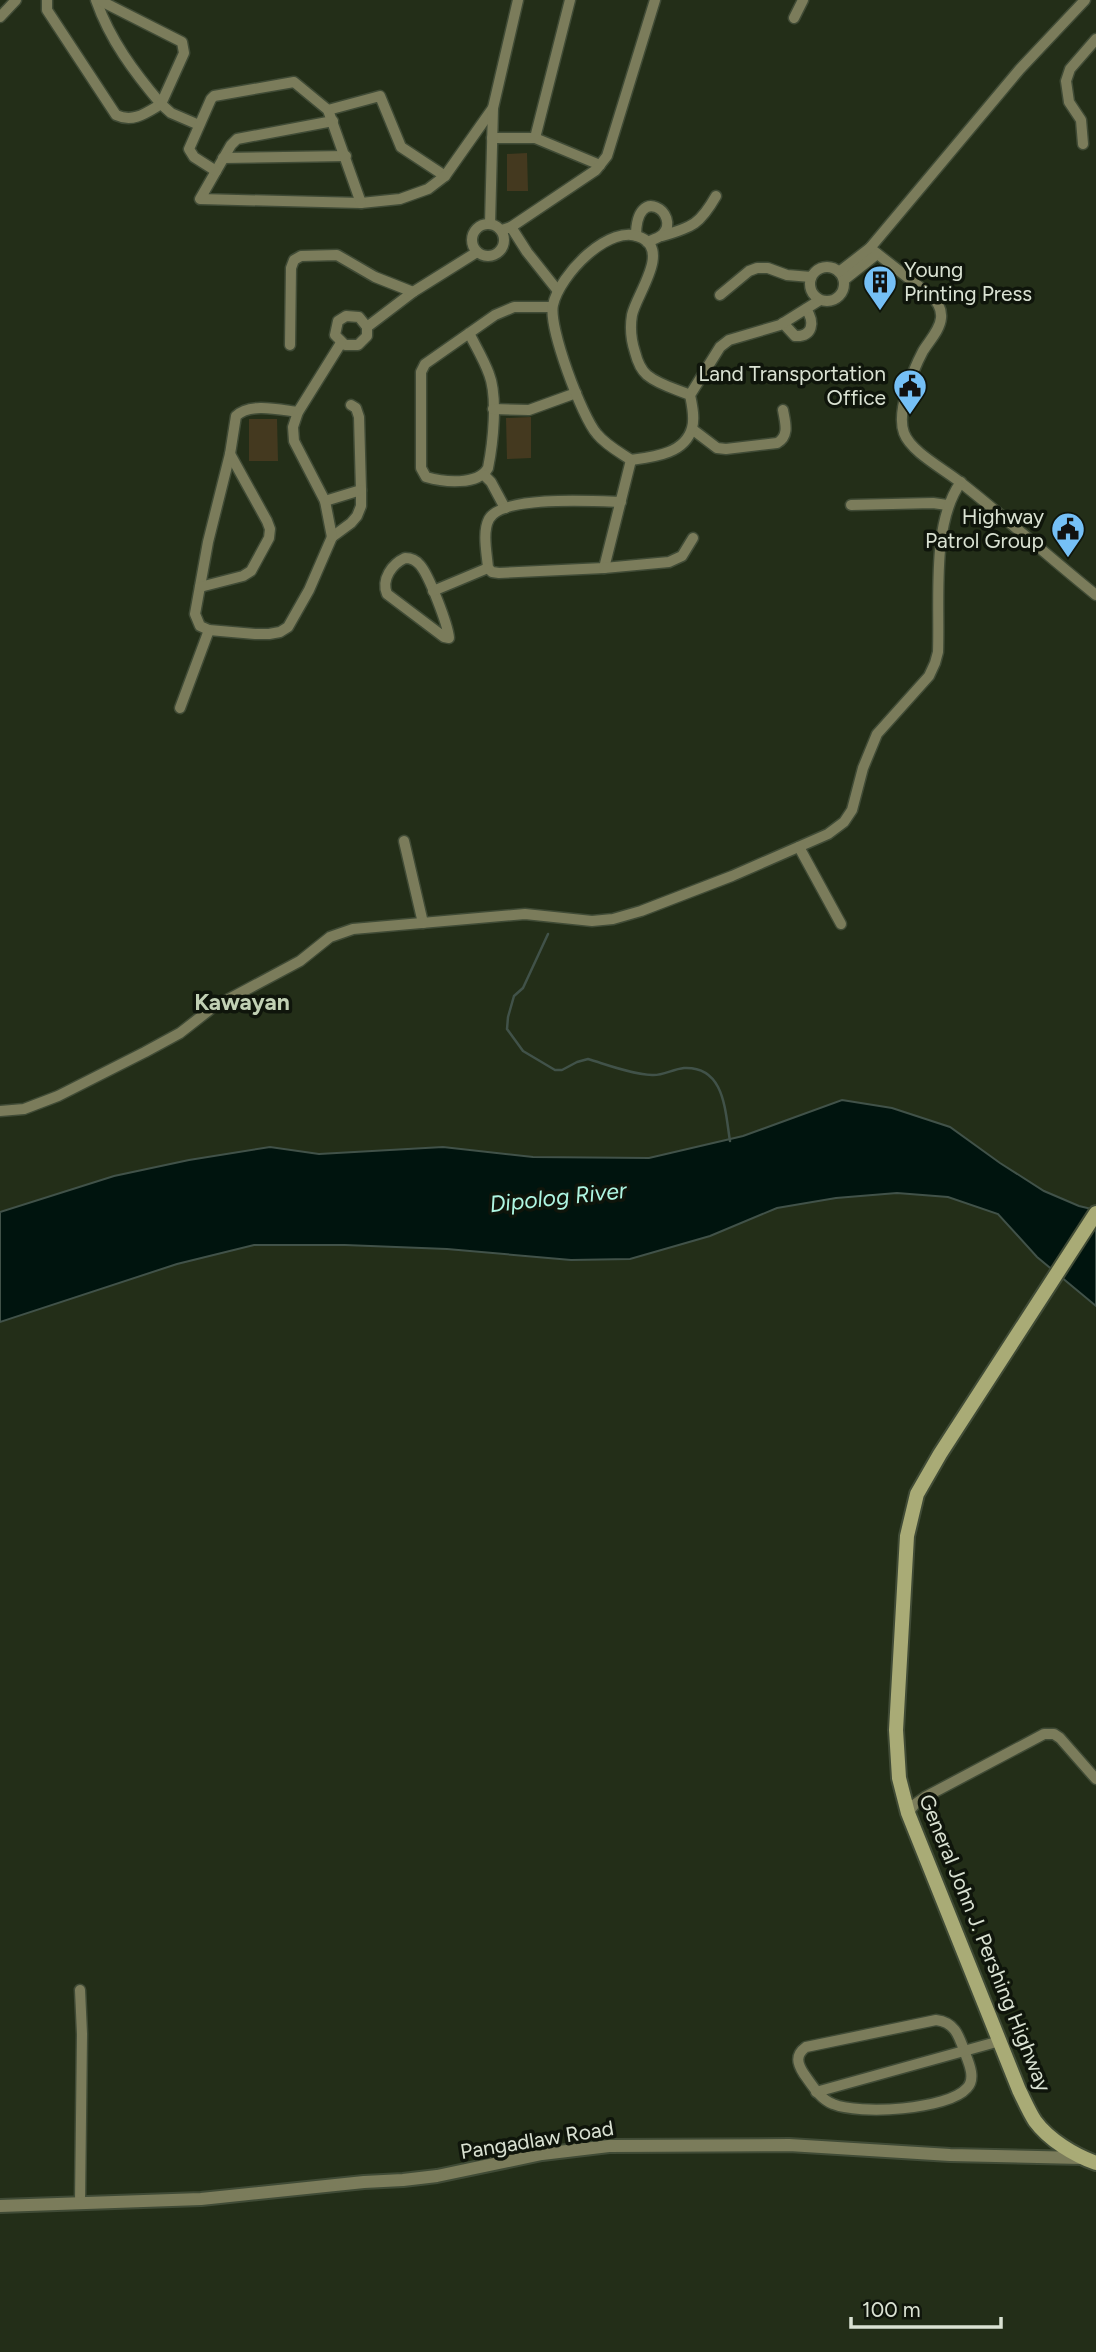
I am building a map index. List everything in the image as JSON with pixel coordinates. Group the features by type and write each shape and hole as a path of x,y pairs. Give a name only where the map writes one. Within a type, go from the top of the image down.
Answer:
{"main road":[{"name":"General John J. Pershing Highway","path":"1089,2160 1056,2140 1035,2121 1019,2090 908,1813 898,1778 895,1730 907,1536 917,1494 1096,1213"}],"street":[{"path":"0,17 16,0"},
{"path":"47,0 47,10 116,116 132,119 161,104 184,53 182,42 97,0"},
{"path":"97,0 107,29 122,54 161,104 171,113 199,125"},
{"path":"490,224 493,108 518,0"},
{"path":"535,138 570,0"},
{"path":"558,291 506,229 490,224 481,226 472,240 477,252 485,256 499,252 504,244 506,229 600,165 610,147 655,0"},
{"path":"794,18 803,0"},
{"path":"841,276 873,251 1020,69 1085,0"},
{"path":"1083,144 1081,120 1069,102 1066,81 1070,69 1096,40"},
{"path":"216,171 191,154 189,149 208,102 214,96 289,81 298,84 328,110 361,203"},
{"path":"328,110 382,97 401,147 445,176"},
{"path":"333,121 237,139 223,158 200,200 361,203 400,199 428,189 445,176 493,108"},
{"path":"492,138 535,138 600,165"},
{"path":"223,158 346,156"},
{"path":"647,242 696,223 705,215 716,196"},
{"path":"636,236 637,217 642,209 655,206 661,209 665,216 667,227 662,236"},
{"path":"690,395 659,383 646,374 635,354 631,323 633,312 653,261 653,251 647,242 636,236 616,237 586,255 572,269 552,306 558,338 576,393 596,433 612,448 631,460 656,457 683,443 692,429 690,395 720,347 729,340 783,323 820,300"},
{"path":"873,251 937,302 942,315 912,377 903,408 902,424 905,436 916,449 961,482 1096,596"},
{"path":"367,327 413,292 477,252"},
{"path":"290,345 291,268 301,256 341,256 369,274 413,292"},
{"path":"832,267 841,276 843,289 838,297 829,301 820,300 810,290 811,277 816,270 832,267"},
{"path":"720,295 749,271 757,268 811,277"},
{"path":"469,334 493,387 489,461 484,475 477,479 437,480 426,477 421,468 421,372 425,364 495,315 514,307 552,306"},
{"path":"783,323 795,336 806,335 811,329 812,321 806,309"},
{"path":"355,315 362,319 367,327 367,336 362,343 349,347 341,343 335,330 342,318 355,315"},
{"path":"332,537 325,501 294,441 293,427 298,412 341,343"},
{"path":"493,409 529,410 576,393"},
{"path":"298,412 252,408 236,416 195,614 196,621 209,631 269,634 288,627 309,590 332,537 351,523 360,506 359,417 356,408 351,405"},
{"path":"692,429 717,448 777,443 782,440 786,430 783,410"},
{"path":"200,587 243,576 251,571 269,538 267,521 230,454"},
{"path":"604,568 631,460"},
{"path":"484,475 491,482 505,508"},
{"path":"0,1111 24,1109 58,1096 180,1034 212,1008 300,961 339,932 525,914 592,921 613,919 641,911 828,834 844,822 852,810 863,768 877,734 929,676 935,663 940,553 947,505 961,482"},
{"path":"325,501 361,490"},
{"path":"621,502 564,499 498,509 489,518 486,529 488,568 499,573 669,562 682,556 693,538"},
{"path":"850,505 947,505"},
{"path":"405,558 413,559 421,565 433,591 450,634 449,638 387,594 385,579 398,562 405,558"},
{"path":"433,591 488,568"},
{"path":"180,708 209,631"},
{"path":"404,841 423,923"},
{"path":"799,847 841,924"},
{"path":"908,1813 925,1797 1044,1734 1054,1734 1060,1738 1096,1779"},
{"path":"80,1990 80,2202"},
{"path":"936,2020 946,2021 953,2027 971,2068 969,2087 961,2093 905,2109 848,2109 831,2104 816,2092 797,2060 799,2052 806,2047 936,2020"},
{"path":"816,2092 1000,2041"},
{"name":"Pangadlaw Road","path":"0,2206 201,2199 403,2180 437,2176 542,2154 609,2146 789,2145 1089,2160"}],"shaded area":[{"path":"527,153 528,191 507,191 507,154"},
{"path":"531,417 531,458 507,459 506,418"},
{"path":"249,419 277,419 278,461 249,461"}],"water":[{"name":"Dipolog River","path":"842,1100 892,1108 950,1127 1044,1191 1096,1210 1096,1306 1037,1257 998,1214 948,1197 897,1193 836,1198 777,1208 710,1236 630,1259 571,1260 447,1249 345,1245 254,1245 177,1264 0,1322 0,1212 114,1176 270,1147 319,1154 443,1147 533,1157 649,1158 743,1136"}],"waterway":[{"path":"548,934 523,988 514,996 508,1017 507,1029 523,1051 555,1070 562,1070 588,1059 652,1075 684,1068 698,1069 708,1074 720,1092 730,1141"}],"place":[{"name":"Young Printing Press","path":"880,312"},
{"name":"Land Transportation Office","path":"910,416"},
{"name":"Highway Patrol Group","path":"1068,559"}],"district":[{"name":"Kawayan","path":"242,1002"}]}
